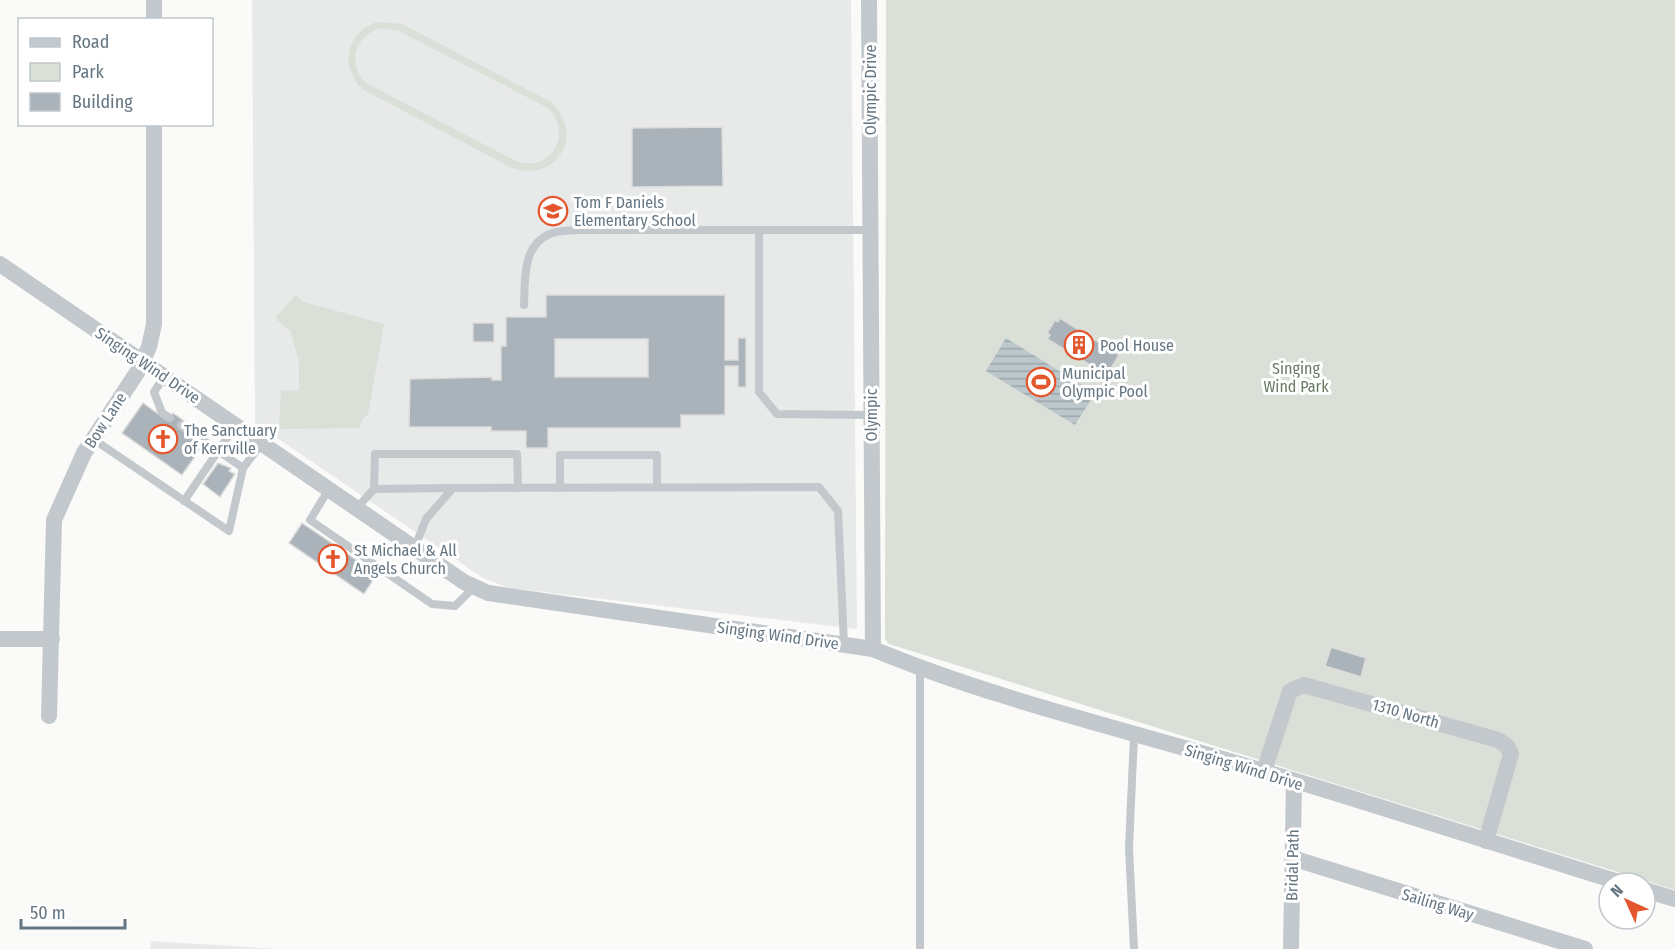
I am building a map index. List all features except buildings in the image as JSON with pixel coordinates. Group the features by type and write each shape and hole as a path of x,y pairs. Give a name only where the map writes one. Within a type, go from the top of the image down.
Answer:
{"street":[{"path":"154,0 154,18"},
{"name":"Olympic Drive","path":"869,0 870,180"},
{"name":"Bow Lane","path":"49,716 54,520 84,453 142,361 154,324 154,126"},
{"name":"Olympic","path":"870,180 873,649"},
{"name":"Singing Wind Drive","path":"0,264 474,587 488,593 873,649 920,669 1134,735 1264,771 1597,875"},
{"path":"0,639 52,639"},
{"name":"1310 North","path":"1264,771 1290,691 1304,685 1498,740 1507,746 1511,754 1486,841"},
{"name":"Bridal Path","path":"1291,949 1294,782"},
{"name":"Sailing Way","path":"1292,858 1585,949"},
{"path":"1657,894 1675,899"}],"lane":[{"path":"524,305 526,262 534,247 549,234 578,230 870,230"},
{"path":"759,231 759,392 777,414 872,415"},
{"path":"164,376 154,392 162,413 170,418"},
{"path":"181,425 243,468"},
{"path":"184,501 236,425"},
{"path":"93,439 229,531 243,468 262,443"},
{"path":"357,508 374,489 375,454 517,454 518,488"},
{"path":"560,488 560,455 657,455 657,487"},
{"path":"374,489 819,487 838,511 844,644"},
{"path":"415,547 426,519 453,488"},
{"path":"330,489 310,520 432,604 455,606 474,587"},
{"path":"920,669 920,949"},
{"path":"1134,735 1129,848 1134,949"}],"shaded area":[{"name":"Tom F Daniels Elementary School","path":"252,0 851,0 857,629 509,588 483,578 255,423"},
{"name":"Municipal Olympic Pool","path":"1006,338 1095,393 1075,425 986,371"},
{"path":"151,941 278,949 150,949"}],"green space":[{"name":"Singing Wind Park","path":"886,0 1675,0 1675,890 1657,884 1657,871 1614,871 889,644 885,639"},
{"path":"377,22 402,24 551,102 561,115 566,128 566,141 562,153 542,169 528,171 512,168 362,89 350,70 349,60 353,42 367,27","holes":["379,28 399,31 548,108 556,118 559,129 559,139 555,149 539,162 516,161 366,83 356,68 356,52 359,45 370,32"]},
{"path":"296,295 304,302 384,324 368,414 362,419 360,428 279,429 281,390 299,391 299,363 291,332 275,318"}],"place":[{"name":"Tom F Daniels Elementary School","path":"553,211"},
{"name":"Pool House","path":"1079,345"},
{"name":"Municipal Olympic Pool","path":"1041,382"},
{"name":"The Sanctuary of Kerrville","path":"163,439"},
{"name":"St Michael & All Angels Church","path":"333,559"}]}
